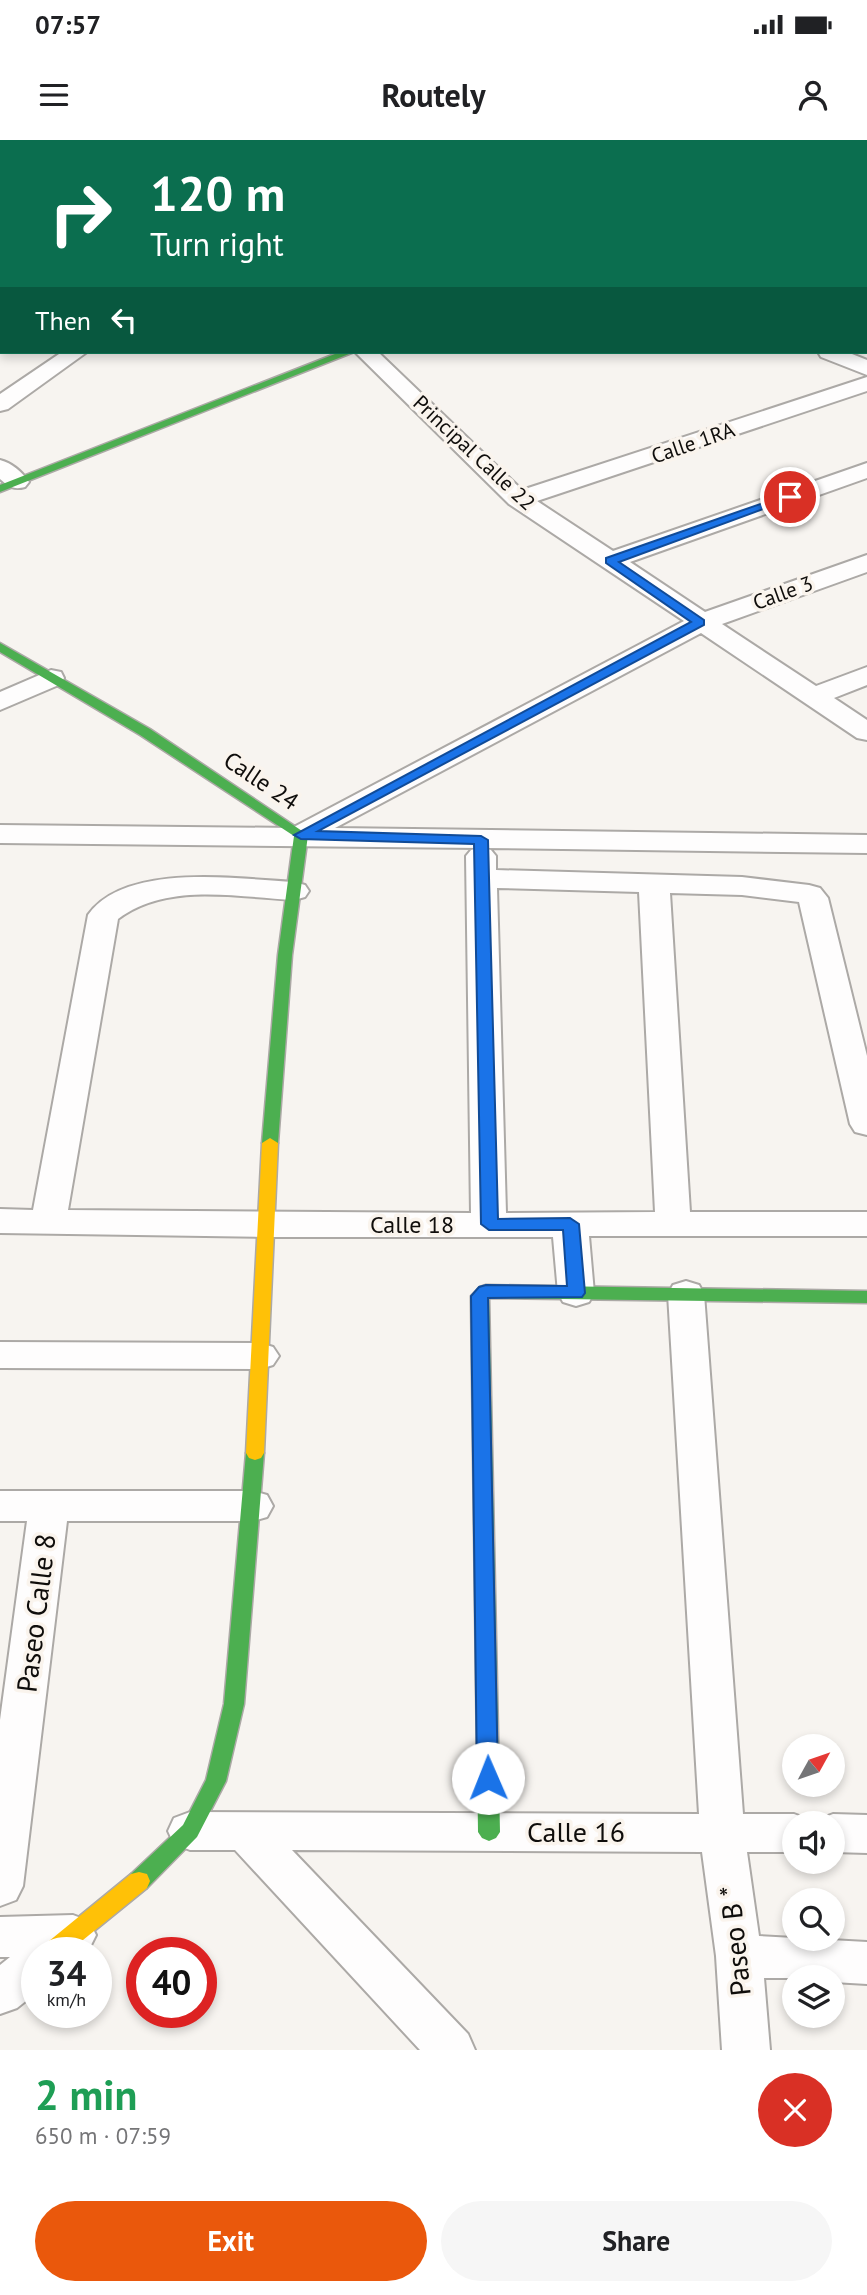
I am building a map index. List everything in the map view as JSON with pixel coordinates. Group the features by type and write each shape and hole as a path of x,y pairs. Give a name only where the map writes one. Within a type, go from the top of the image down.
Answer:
{"street":[{"path":"0,404 73,354"},
{"path":"6,480 344,354"},
{"name":"Principal Calle 22","path":"368,354 518,499 699,623 867,732"},
{"path":"834,354 867,368"},
{"name":"Calle 1RA","path":"518,499 867,384"},
{"path":"610,561 867,470"},
{"name":"Calle 3","path":"301,835 699,623 867,564"},
{"name":"Calle 24","path":"0,647 145,732 301,835 285,955 270,1146 253,1506 234,1704 216,1782 190,1831 148,1873 70,1937"},
{"path":"812,697 867,675"},
{"path":"0,702 51,678"},
{"path":"0,834 301,835 481,840 867,844"},
{"path":"481,840 489,1224"},
{"path":"737,842 742,886"},
{"path":"482,879 742,886 803,893 813,898 867,1124"},
{"path":"654,883 674,1224"},
{"path":"48,1222 103,915 138,892 164,887 294,891"},
{"name":"Calle 18","path":"0,1222 266,1225 867,1224"},
{"path":"570,1224 576,1293"},
{"path":"489,1832 480,1296 486,1291 867,1297"},
{"name":"Paseo B *","path":"686,1294 722,1833 738,1956 746,2050"},
{"path":"0,1355 260,1356"},
{"path":"0,1506 253,1506"},
{"name":"Paseo Calle 8","path":"0,1886 50,1506"},
{"name":"Calle 16","path":"190,1831 782,1833"},
{"path":"245,1831 452,2050"},
{"path":"845,1833 867,1833"},
{"path":"0,1937 21,1939"},
{"path":"738,1956 867,1963"},
{"path":"0,1993 21,1977"}],"traffic: fast":[{"path":"0,489 344,354"},
{"path":"0,647 145,732 301,835 285,955 270,1143"},
{"path":"489,1832 480,1296 486,1291 867,1297"},
{"path":"139,1881 190,1831 216,1781 234,1704 255,1453"}],"traffic: slow":[{"path":"255,1453 270,1143"},
{"path":"71,1937 139,1881"}],"route":[{"path":"488,1778 480,1296 486,1291 576,1293 570,1224 489,1224 481,840 301,835 699,623 610,561 790,497"}]}
